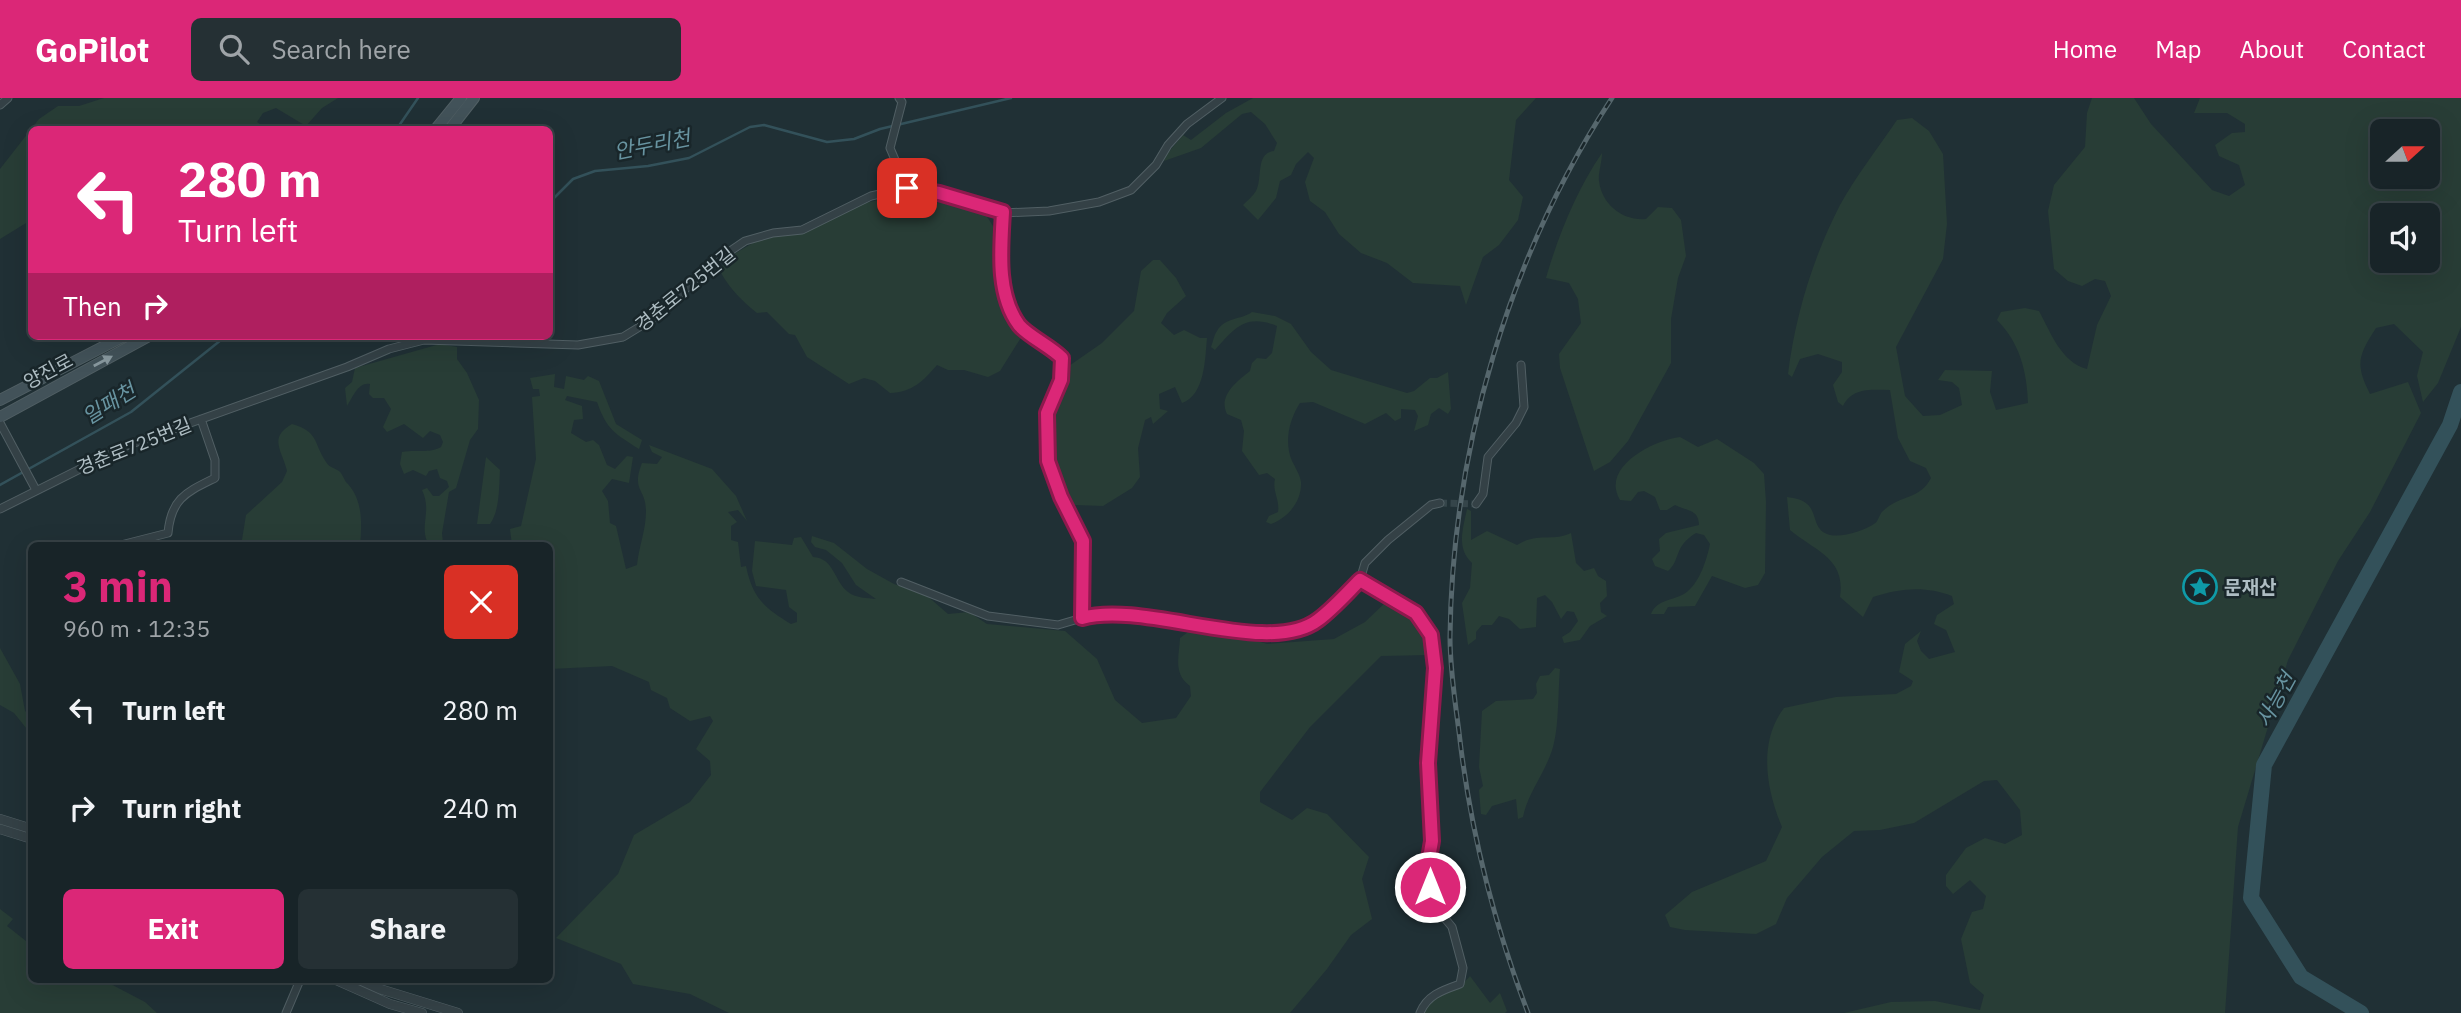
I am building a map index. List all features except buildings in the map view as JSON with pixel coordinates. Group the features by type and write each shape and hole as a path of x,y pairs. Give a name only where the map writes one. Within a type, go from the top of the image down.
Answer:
{"main road":[{"path":"438,126 461,98"},
{"path":"452,126 474,98"},
{"name":"양진로","path":"0,400 116,340"},
{"name":"양진로","path":"0,417 142,340"}],"street":[{"path":"0,106 8,98"},
{"path":"899,98 902,102 891,135 890,148 907,188"},
{"name":"경춘로725번길","path":"0,509 23,500 34,488 126,446 347,367 389,349 424,340 578,345 622,337 654,318 717,260 745,242 773,233 802,230 871,197 907,188 939,193 1003,212 1049,211 1099,202 1131,190 1156,165 1168,145 1187,124 1222,98"},
{"path":"1003,212 1001,247 1005,297 1020,326 1051,346 1062,358 1061,380 1047,413 1048,461 1061,497 1083,541 1082,618"},
{"path":"1476,504 1483,494 1488,457 1516,423 1524,407 1521,365"},
{"path":"133,542 168,533 169,517 184,493 215,478 215,460 201,419"},
{"path":"0,423 34,488"},
{"path":"901,582 988,616 1058,625 1091,615 1150,616 1208,628 1284,634 1317,622 1360,580 1365,563 1388,540 1431,505 1440,503"},
{"path":"1360,580 1416,613 1431,635 1435,668 1428,763 1432,841 1427,870 1433,904 1452,927 1463,968 1460,984 1440,992 1424,1003 1420,1013"},
{"path":"0,819 28,828"},
{"path":"0,829 28,838"},
{"path":"286,1013 299,983"},
{"path":"343,983 390,1004 422,1013"},
{"path":"367,983 458,1013"}],"green space":[{"path":"104,98 338,98 322,108 306,126 276,108 263,113 257,122 263,126 34,126 58,106 79,106"},
{"path":"1253,98 1536,98 1516,120 1509,180 1523,197 1518,220 1499,245 1483,257 1466,305 1460,286 1413,283 1387,263 1361,253 1339,234 1325,212 1310,201 1305,182 1314,158 1308,152 1296,164 1291,175 1280,181 1276,198 1258,220 1243,205 1256,191 1264,156 1274,151 1277,143 1265,124 1251,112 1242,114 1201,148 1164,161 1183,135 1191,140 1226,113"},
{"path":"2092,98 2134,98 2151,124 2212,190 2229,196 2245,185 2239,165 2219,156 2215,145 2232,133 2245,132 2245,124 2227,113 2194,113 2200,98 2461,98 2461,327 2438,383 2423,402 2417,376 2423,352 2394,324 2376,328 2362,353 2362,375 2370,394 2408,382 2421,413 2370,512 2338,561 2288,660 2238,827 2225,1013 1844,1013 1891,1002 1935,1001 1980,1010 1984,995 1970,983 1961,939 1972,912 1983,909 1986,896 1970,880 1953,894 1946,886 1946,875 1966,848 1985,838 2005,844 2022,835 2020,810 1997,780 1984,781 1914,823 1880,830 1854,831 1822,857 1787,898 1776,924 1756,934 1670,927 1665,915 1692,892 1766,861 1782,827 1772,797 1767,766 1770,736 1784,708 1836,697 1896,694 1911,686 1913,681 1899,672 1905,644 1921,631 1917,641 1921,651 1929,659 1955,652 1946,630 1934,624 1937,615 1954,604 1952,596 1923,590 1884,594 1873,597 1863,617 1840,597 1841,584 1833,564 1790,530 1787,497 1807,504 1823,532 1845,535 1874,524 1889,506 1921,490 1931,478 1926,468 1910,461 1898,438 1890,390 1857,393 1843,406 1838,402 1833,385 1842,372 1842,362 1818,354 1800,359 1792,377 1788,374 1800,309 1821,245 1846,194 1897,120 1912,118 1929,131 1943,154 1947,224 1943,259 1896,347 1905,396 1923,416 1940,415 1962,405 1959,388 1952,382 1938,380 1945,370 1992,371 1990,392 1996,410 2028,403 2021,358 2011,338 1997,320 2001,312 2025,308 2039,311 2064,353 2070,360 2087,369 2097,325 2111,296 2105,281 2095,279 2082,286 2068,281 2054,269 2048,211 2054,185 2085,147 2087,113"},
{"path":"28,133 28,222 0,239 0,169"},
{"path":"1602,153 1599,181 1609,204 1622,214 1638,219 1646,219 1658,207 1672,208 1681,220 1686,256 1678,278 1671,319 1671,363 1628,441 1610,462 1594,471 1560,368 1559,354 1581,323 1578,299 1569,283 1546,278 1569,213"},
{"path":"902,194 920,195 970,208 986,215 996,231 999,292 1008,322 1022,336 1000,371 988,377 964,370 948,370 937,365 917,385 890,393 875,381 864,378 849,384 807,357 795,335 789,334 767,312 757,313 732,290 721,273 724,260 758,240 805,231 866,203"},
{"path":"1153,260 1160,260 1176,278 1186,296 1167,313 1161,323 1174,335 1184,330 1200,338 1207,338 1202,375 1190,399 1182,403 1175,387 1159,394 1160,409 1168,411 1153,424 1151,417 1145,420 1138,448 1140,477 1132,488 1103,506 1075,505 1066,497 1056,475 1049,417 1063,386 1066,368 1102,343 1134,311 1141,271"},
{"path":"1252,312 1275,316 1291,324 1311,352 1331,370 1407,393 1414,391 1430,378 1437,378 1448,372 1451,409 1448,414 1439,408 1431,414 1428,425 1414,431 1418,416 1415,410 1401,409 1401,418 1395,421 1386,413 1365,424 1313,402 1300,403 1293,417 1288,439 1292,461 1301,482 1299,496 1293,508 1283,518 1271,524 1266,522 1269,516 1278,512 1275,479 1267,473 1259,475 1242,451 1244,431 1241,420 1227,414 1225,401 1230,390 1250,371 1252,363 1257,358 1266,359 1272,353 1277,326 1266,322 1248,322 1235,330 1215,350 1211,347 1220,326"},
{"path":"440,344 457,347 457,359 467,373 479,400 478,429 470,440 456,488 449,492 443,542 427,541 426,504 422,490 427,488 433,496 439,496 449,487 447,481 440,478 437,469 429,471 426,476 413,470 404,474 400,464 402,452 441,447 443,442 440,435 430,431 423,438 404,424 387,432 383,427 391,409 384,398 373,398 369,394 370,384 362,385 347,406 345,388 352,382 355,368"},
{"path":"555,374 554,387 564,389 566,376 584,380 588,376 599,381 616,424 642,440 639,449 617,434 604,419 597,402 567,396 565,400 582,406 583,419 574,420 571,433 586,442 593,440 599,445 607,465 615,469 627,456 633,457 629,483 612,479 602,491 608,501 610,523 616,526 626,569 637,565 645,525 646,511 638,484 639,472 642,463 657,464 662,457 652,452 649,445 712,469 736,496 747,521 738,510 728,512 737,522 731,526 731,540 738,542 741,567 746,566 752,587 761,601 791,624 797,622 797,613 789,607 786,590 756,586 752,571 755,541 792,545 794,538 801,537 813,557 820,558 830,566 848,592 858,597 876,599 856,585 842,563 826,550 815,547 811,542 812,536 834,543 867,569 894,584 925,594 948,614 969,612 987,624 1065,631 1097,659 1115,700 1142,723 1176,718 1191,696 1190,686 1181,676 1178,665 1180,638 1188,632 1248,638 1267,644 1334,639 1365,622 1388,600 1397,605 1416,622 1430,655 1381,656 1310,727 1260,792 1260,802 1292,820 1307,808 1327,814 1369,857 1362,879 1372,919 1351,935 1290,1013 729,1013 690,994 633,984 621,964 556,938 618,874 634,835 690,802 711,775 710,761 696,749 713,721 710,716 690,721 670,708 667,698 651,690 649,682 612,666 553,669 553,542 512,542 510,529 521,526 536,459 532,397 540,396 539,389 533,389 530,378"},
{"path":"292,424 307,430 326,462 340,472 353,491 360,513 360,542 242,542 246,515 282,482 287,471 279,445 280,434"},
{"path":"1680,437 1698,447 1717,439 1754,463 1764,474 1765,573 1758,585 1745,588 1712,576 1695,606 1668,607 1664,614 1651,614 1662,602 1683,594 1692,587 1702,569 1710,544 1704,535 1696,533 1680,548 1668,571 1655,566 1652,559 1660,551 1659,539 1666,533 1699,525 1697,516 1675,505 1667,510 1660,510 1655,497 1644,491 1638,492 1631,501 1620,500 1616,488 1617,477 1623,466 1644,450 1657,443"},
{"path":"486,457 500,470 498,498 496,512 490,524 477,524"},
{"path":"1467,509 1471,511 1471,540 1487,531 1517,545 1531,539 1571,533 1576,563 1584,571 1594,568 1598,576 1606,581 1607,596 1600,603 1601,612 1607,616 1590,626 1580,640 1564,643 1562,637 1570,632 1578,621 1574,612 1567,611 1561,619 1545,595 1537,598 1536,627 1520,629 1509,619 1499,616 1492,625 1482,625 1476,632 1476,639 1468,645 1462,603 1470,588 1472,563 1462,545"},
{"path":"0,648 20,684 25,711 28,713 28,730 14,713 0,705"},
{"path":"1555,668 1560,669 1555,739 1550,757 1523,817 1518,819 1516,799 1492,806 1486,815 1481,814 1479,790 1483,786 1479,767 1482,711 1496,701 1533,699 1540,676 1549,675"},
{"path":"0,909 13,919 7,926 28,943 28,983 109,983 145,1002 157,1013 0,1013"},
{"path":"1470,976 1490,1003 1500,993 1507,1011 1505,1013 1424,1013 1434,1000 1458,987"}],"waterway":[{"path":"399,126 418,98"},
{"name":"안두리천","path":"553,199 573,179 595,171 648,166 689,158 750,127 764,125 827,142 854,139 880,129 1011,98"},
{"name":"일패천","path":"0,485 131,412 221,340"},
{"name":"사능천","path":"2361,1013 2301,977 2251,898 2264,765 2450,425 2461,392"}],"tunnel":[{"path":"1440,503 1476,504"}],"railway":[{"path":"1528,1013 1504,944 1476,840 1454,697 1450,637 1453,567 1475,426 1493,356 1516,288 1544,222 1576,159 1612,98"}],"place":[{"name":"문재산","path":"2200,587"}],"route":[{"path":"907,188 939,193 1003,212 1001,247 1005,297 1020,326 1051,346 1062,358 1061,380 1047,413 1048,461 1061,497 1083,541 1082,618 1091,615 1150,616 1208,628 1284,634 1317,622 1360,580 1416,613 1431,635 1435,668 1428,763 1432,841 1427,870 1430,887"}]}
